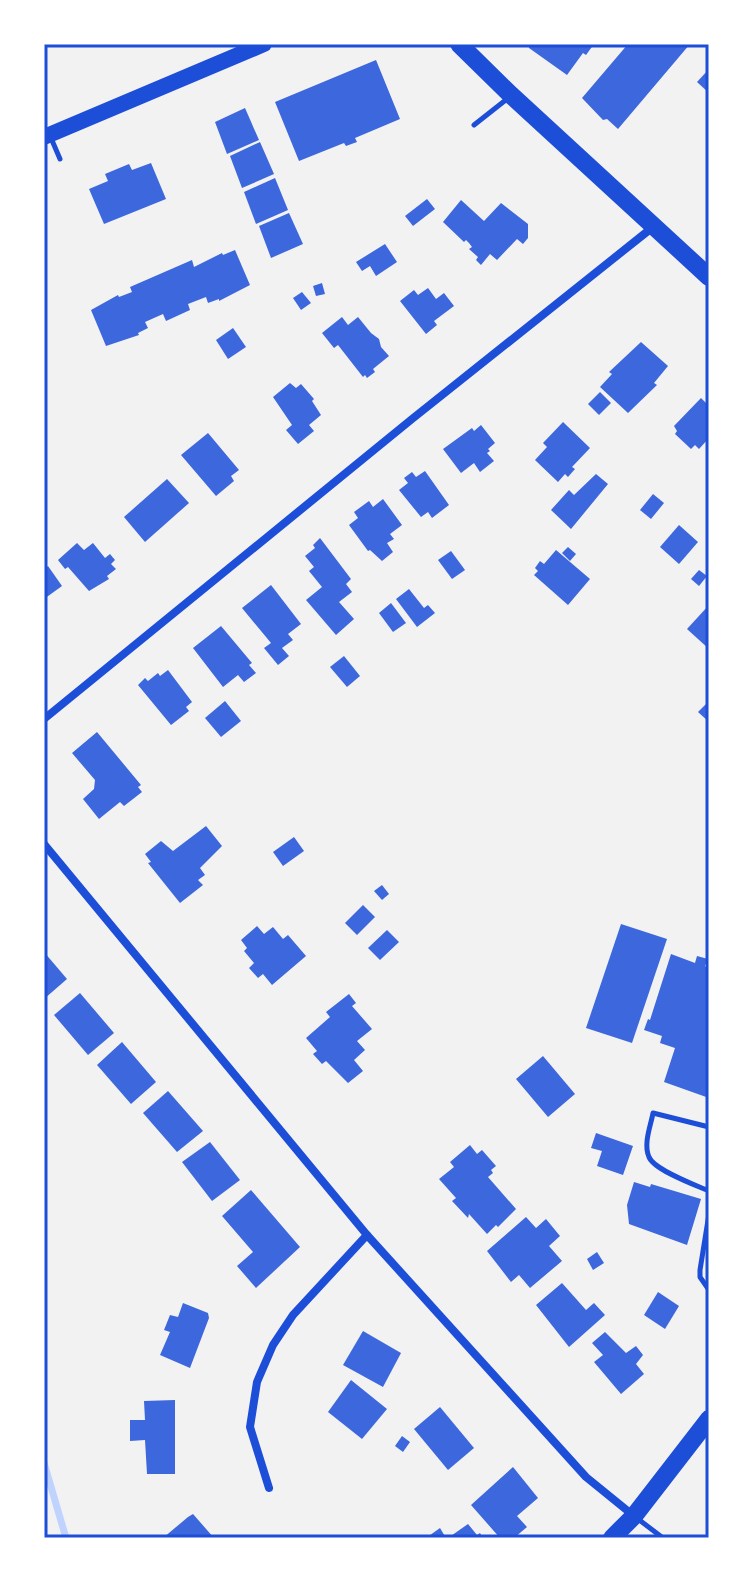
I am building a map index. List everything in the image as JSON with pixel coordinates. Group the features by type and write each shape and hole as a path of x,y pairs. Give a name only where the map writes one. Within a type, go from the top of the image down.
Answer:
{"main road":[{"path":"47,136 264,44"},
{"path":"459,44 709,277"},
{"path":"612,1538 634,1516 709,1420"}],"street":[{"path":"44,719 412,419 654,227"},
{"path":"44,844 367,1235 586,1477 634,1516"},
{"path":"269,1488 250,1427 257,1382 273,1345 293,1315 367,1235"}],"lane":[{"path":"474,125 511,95"},
{"path":"47,136 60,159"},
{"path":"709,1127 653,1113 647,1145 648,1156 659,1167 709,1191"},
{"path":"709,1214 700,1277 709,1290"},
{"path":"634,1516 663,1538"}],"building":[{"path":"528,44 594,44 567,75 529,48"},
{"path":"628,44 690,44 618,129 607,119 603,120 582,98"},
{"path":"376,60 400,119 355,138 357,142 346,146 344,143 299,161 275,102"},
{"path":"709,69 709,93 697,82"},
{"path":"245,108 259,140 227,154 215,122"},
{"path":"260,142 274,174 242,188 230,156"},
{"path":"151,163 166,199 104,224 89,189 108,181 105,174 129,164 132,170"},
{"path":"275,178 288,210 256,224 244,192"},
{"path":"427,199 435,209 413,226 405,216"},
{"path":"461,200 484,221 501,203 528,224 528,238 523,244 517,239 497,260 490,254 481,265 469,249 472,247 469,243 443,222"},
{"path":"289,213 303,244 271,258 259,226"},
{"path":"385,244 397,262 376,276 370,266 362,271 356,262"},
{"path":"235,250 250,285 219,301 208,303 206,297 188,304 190,310 166,321 163,314 145,322 148,328 139,335 106,346 91,310 118,295 132,292 130,287 192,260 194,267"},
{"path":"322,283 325,294 316,296 313,286"},
{"path":"428,288 436,299 444,293 454,306 434,321 437,325 426,334 400,301 414,290 418,295"},
{"path":"302,292 311,303 301,310 293,298"},
{"path":"342,317 348,325 358,317 379,339 389,356 367,378 338,345 334,348 322,333"},
{"path":"233,328 246,347 228,359 216,340"},
{"path":"641,342 668,366 654,383 657,385 628,413 600,387 612,374 609,372"},
{"path":"290,383 296,388 301,384 314,399 312,401 321,415 309,425 314,431 298,444 286,430 292,425 273,397"},
{"path":"600,392 611,403 599,415 588,404"},
{"path":"701,398 709,406 709,438 699,449 695,445 691,449 675,434 674,426"},
{"path":"563,422 590,448 572,467 575,469 568,477 565,474 558,482 535,460 547,447 543,443"},
{"path":"481,425 495,443 487,453 494,461 480,472 474,463 461,473 443,449"},
{"path":"208,433 239,470 231,476 234,481 216,496 181,455"},
{"path":"425,471 449,505 432,518 428,512 421,517 399,490 408,483 404,478 412,472 416,477"},
{"path":"596,474 608,484 571,529 551,510 569,490 574,495"},
{"path":"167,479 189,503 145,542 124,517"},
{"path":"653,494 664,503 651,519 640,510"},
{"path":"383,499 402,525 390,534 394,539 387,543 393,552 382,561 368,551 349,525 358,518 354,512 369,501 373,507"},
{"path":"679,525 698,542 679,564 660,547"},
{"path":"320,538 351,579 346,584 352,592 339,602 354,619 336,635 306,600 322,587 309,571 314,567 305,556 315,548 313,545"},
{"path":"77,543 84,550 93,543 105,558 110,554 115,560 111,564 116,569 107,576 109,579 89,591 58,560"},
{"path":"568,547 576,554 570,561 562,553"},
{"path":"556,550 590,579 568,605 534,575 540,561 544,564"},
{"path":"451,551 465,570 452,579 438,560"},
{"path":"48,566 62,586 44,599 44,569"},
{"path":"699,570 707,576 699,586 691,579"},
{"path":"271,585 301,624 288,634 293,640 282,648 289,656 278,665 264,648 271,643 242,608"},
{"path":"409,589 424,608 428,605 435,613 417,627 396,599"},
{"path":"391,603 406,623 393,632 379,613"},
{"path":"709,605 709,649 687,629"},
{"path":"221,626 252,663 249,665 256,673 244,682 238,675 223,687 193,648"},
{"path":"344,656 360,676 347,687 330,667"},
{"path":"168,670 192,702 186,707 189,711 171,725 138,685 145,678 148,681"},
{"path":"225,701 241,721 221,737 205,718"},
{"path":"709,701 709,722 698,712"},
{"path":"97,732 141,785 138,787 142,792 124,806 120,802 99,819 83,799 94,789 95,780 72,753"},
{"path":"206,826 222,846 200,868 205,875 198,880 203,885 180,903 148,863 151,862 145,854 161,841 173,851"},
{"path":"294,837 304,851 283,866 273,852"},
{"path":"382,885 389,894 382,900 374,891"},
{"path":"363,905 375,917 357,935 345,923"},
{"path":"621,924 667,939 632,1043 586,1028"},
{"path":"257,926 264,934 273,927 283,939 288,935 306,956 272,985 263,974 258,978 249,968 254,963 244,951 247,948 241,940"},
{"path":"387,930 399,942 380,960 368,948"},
{"path":"44,952 67,979 44,999"},
{"path":"671,954 695,963 697,956 708,959 705,966 709,971 709,1098 664,1082 675,1048 660,1043 662,1036 644,1030"},
{"path":"80,993 114,1033 88,1055 54,1015"},
{"path":"349,994 356,1003 352,1006 372,1029 357,1041 365,1050 354,1060 363,1071 348,1083 326,1061 322,1064 313,1054 317,1051 306,1038 330,1017 326,1012"},
{"path":"122,1042 156,1082 131,1104 97,1065"},
{"path":"543,1056 575,1094 548,1117 516,1079"},
{"path":"168,1091 203,1131 177,1152 143,1113"},
{"path":"596,1133 633,1146 623,1175 597,1166 602,1151 591,1148"},
{"path":"210,1142 240,1180 212,1201 182,1162"},
{"path":"470,1145 477,1154 482,1150 496,1166 488,1177 516,1209 487,1234 452,1201 456,1198 439,1179 454,1167 450,1162"},
{"path":"634,1182 701,1199 687,1245 629,1224 627,1205"},
{"path":"251,1190 300,1247 256,1288 237,1266 253,1252 222,1216"},
{"path":"526,1217 536,1228 546,1219 560,1236 549,1246 562,1261 530,1288 519,1275 511,1282 487,1251"},
{"path":"597,1252 604,1263 593,1270 587,1259"},
{"path":"562,1283 586,1310 594,1303 605,1315 569,1347 536,1305"},
{"path":"658,1292 679,1306 665,1329 644,1315"},
{"path":"183,1303 208,1313 209,1318 190,1368 160,1355 170,1332 164,1330 170,1315 178,1317"},
{"path":"363,1331 401,1353 383,1387 343,1365"},
{"path":"605,1332 626,1353 636,1346 643,1355 636,1364 644,1374 621,1394 594,1362 603,1355 592,1343"},
{"path":"351,1380 387,1409 362,1439 328,1412"},
{"path":"175,1400 175,1474 147,1474 145,1440 130,1441 130,1420 145,1420 144,1401"},
{"path":"440,1407 474,1448 448,1470 414,1429"},
{"path":"402,1436 410,1442 403,1452 395,1446"},
{"path":"513,1467 538,1498 517,1516 527,1527 514,1538 500,1538 471,1505"},
{"path":"193,1514 214,1538 163,1538 188,1517"},
{"path":"468,1524 483,1538 448,1538"},
{"path":"440,1528 446,1538 426,1538"}],"waterway":[{"path":"44,1463 66,1538"}]}
